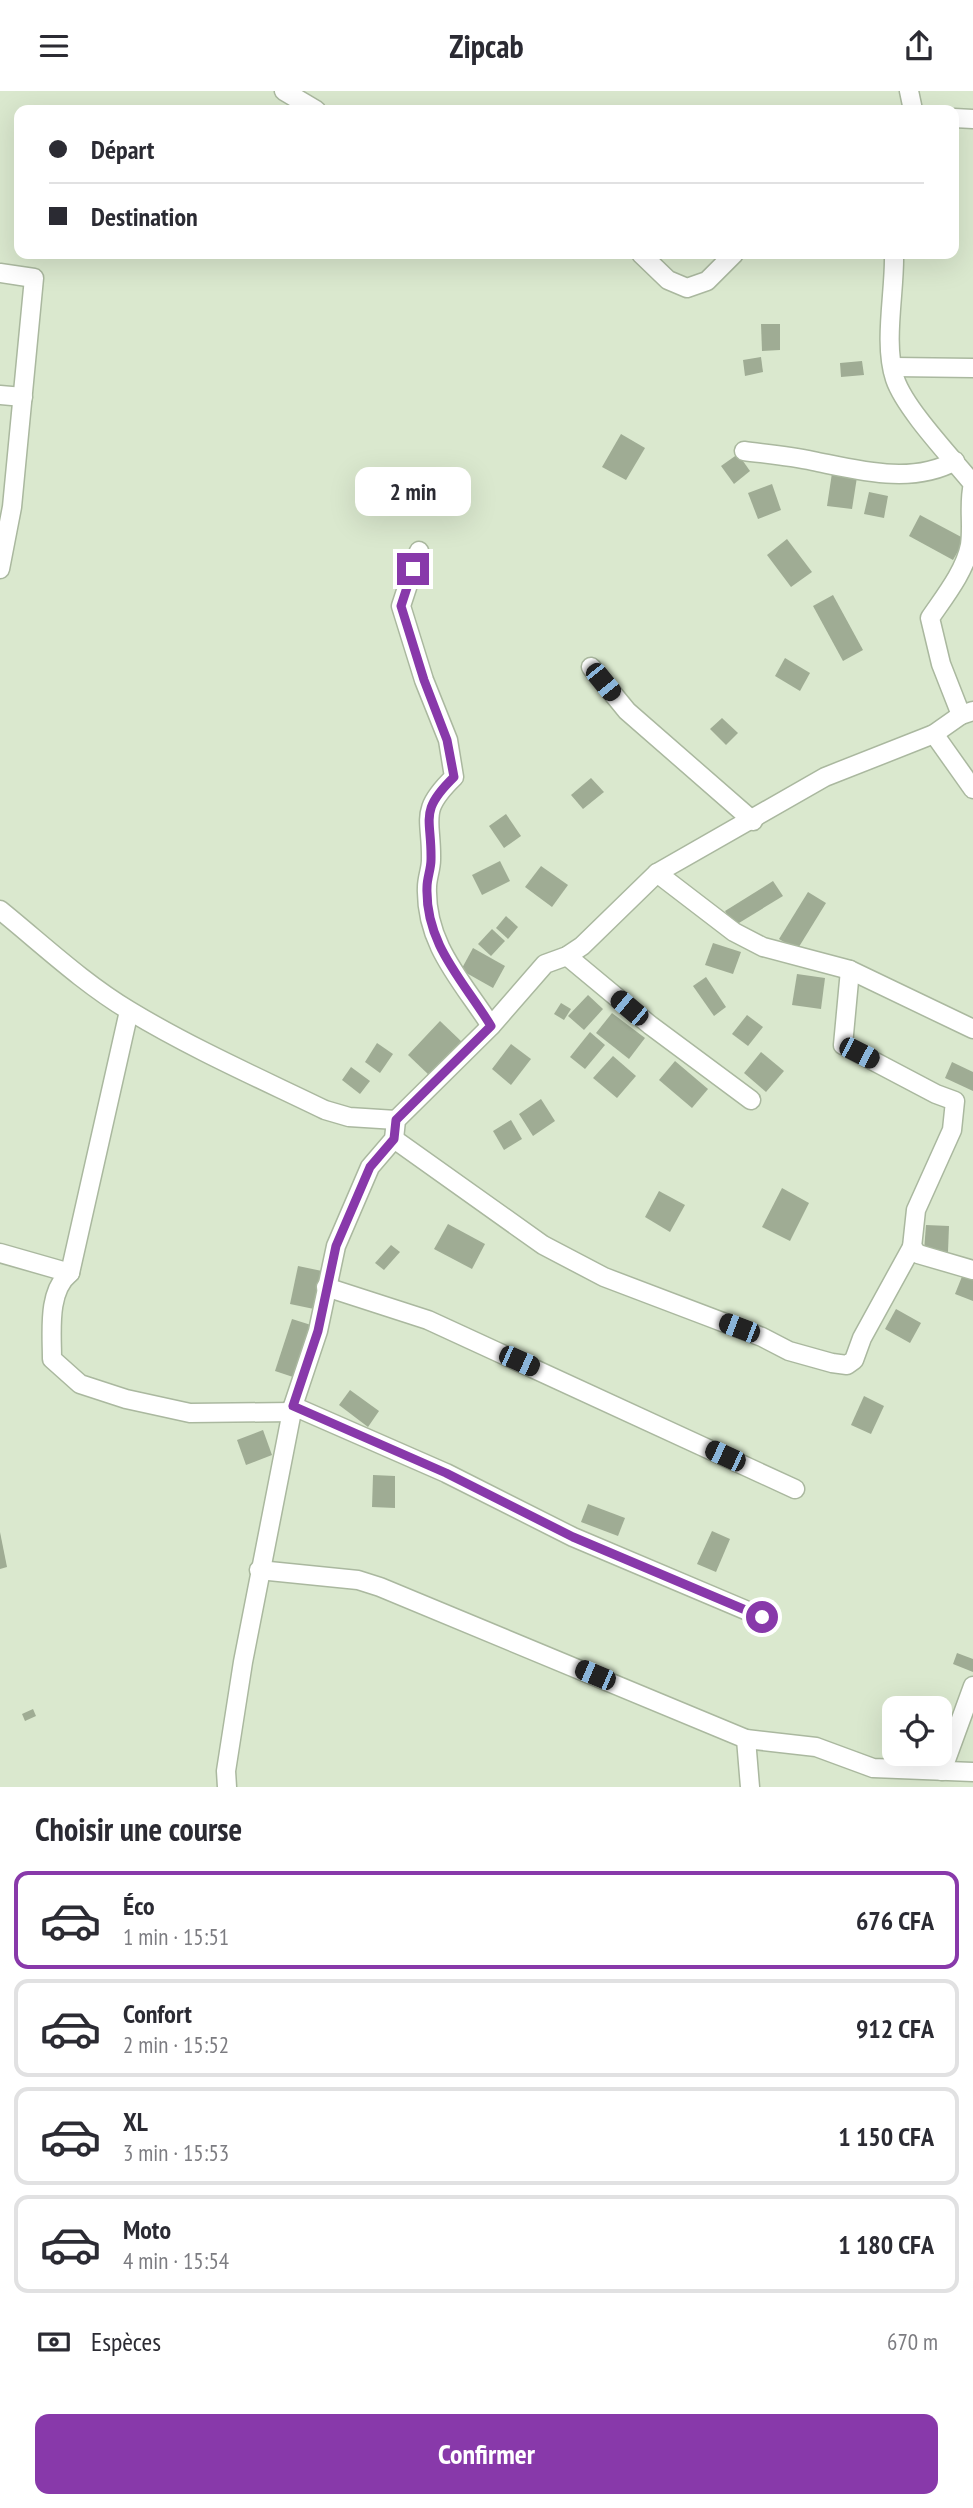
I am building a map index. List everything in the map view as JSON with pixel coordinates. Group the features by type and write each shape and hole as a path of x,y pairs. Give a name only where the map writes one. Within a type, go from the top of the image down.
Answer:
{"street":[{"path":"284,91 308,105"},
{"path":"646,259 668,281 687,288 707,281 729,259"},
{"path":"227,1787 226,1771 259,1570 293,1409 318,1331 336,1246 370,1167 394,1139 396,1120 491,1026 545,964 567,956 582,946 657,873 753,821 825,777 934,734 967,713 941,664 930,618 947,594 970,546 970,496 973,484 913,408 895,378 889,327 895,287 894,259"},
{"path":"0,273 34,278 12,507 0,569"},
{"path":"894,367 973,368"},
{"path":"0,395 23,397"},
{"path":"744,451 856,470 899,473 926,473 955,461"},
{"path":"419,551 401,606 424,680 447,740 454,777 439,792 427,821 431,860 427,886 430,923 446,963 491,1026"},
{"path":"590,667 627,711 753,821"},
{"path":"934,734 973,789"},
{"path":"657,873 734,932 763,947 850,970 973,1029"},
{"path":"0,910 91,985 129,1011 233,1066 325,1110 349,1117 396,1120"},
{"path":"567,956 650,1025 751,1100"},
{"path":"394,1139 543,1245 604,1277 762,1337 789,1352 847,1364 854,1360 862,1338 912,1247 916,1210 952,1130 955,1101 936,1094 843,1045 850,970"},
{"path":"129,1011 70,1273 61,1280 52,1310 52,1359 80,1384 126,1399 190,1413 293,1409 446,1473 573,1537 762,1617"},
{"path":"912,1247 918,1255 973,1270"},
{"path":"0,1253 70,1273"},
{"path":"326,1287 428,1319 794,1489"},
{"path":"259,1570 358,1580 380,1587 495,1632 746,1739 816,1747 873,1768 973,1772"},
{"path":"942,1771 973,1686"},
{"path":"746,1739 750,1787"}],"building":[{"path":"761,324 780,324 780,350 762,351"},
{"path":"761,357 763,372 745,376 743,360"},
{"path":"862,361 864,375 841,377 840,363"},
{"path":"621,434 645,448 626,480 602,467"},
{"path":"738,454 750,471 734,484 721,466"},
{"path":"832,473 857,477 852,509 827,506"},
{"path":"772,484 781,510 758,519 748,493"},
{"path":"869,492 888,496 884,518 864,514"},
{"path":"920,515 965,539 953,560 909,536"},
{"path":"787,539 812,572 791,587 767,555"},
{"path":"833,595 863,650 843,661 813,606"},
{"path":"785,658 810,673 800,691 775,676"},
{"path":"722,718 738,733 726,745 710,729"},
{"path":"591,778 604,792 583,809 571,795"},
{"path":"506,814 521,836 504,848 489,826"},
{"path":"500,861 510,881 482,895 472,875"},
{"path":"541,866 568,885 552,907 525,887"},
{"path":"773,881 783,896 734,926 725,911"},
{"path":"808,892 826,903 797,950 779,939"},
{"path":"506,916 518,927 508,939 496,928"},
{"path":"492,929 505,941 491,956 478,944"},
{"path":"713,943 741,952 733,974 705,965"},
{"path":"473,948 505,966 493,988 461,970"},
{"path":"797,974 825,978 821,1009 792,1005"},
{"path":"706,977 726,1007 714,1016 693,986"},
{"path":"588,995 603,1009 584,1030 568,1016"},
{"path":"561,1003 571,1009 564,1020 554,1014"},
{"path":"612,1013 645,1038 629,1059 596,1033"},
{"path":"747,1015 763,1027 748,1046 732,1034"},
{"path":"440,1021 462,1042 430,1076 408,1055"},
{"path":"590,1032 605,1045 585,1069 570,1057"},
{"path":"377,1043 393,1054 380,1073 365,1062"},
{"path":"511,1044 531,1059 511,1085 492,1069"},
{"path":"761,1052 784,1071 766,1092 744,1073"},
{"path":"613,1056 636,1076 617,1098 593,1078"},
{"path":"675,1061 708,1089 692,1108 659,1080"},
{"path":"952,1062 973,1072 973,1091 945,1078"},
{"path":"351,1067 370,1081 360,1094 342,1080"},
{"path":"541,1099 555,1121 533,1136 519,1114"},
{"path":"511,1120 522,1139 504,1150 493,1131"},
{"path":"782,1188 809,1203 790,1241 762,1227"},
{"path":"659,1191 685,1205 670,1232 645,1217"},
{"path":"448,1224 485,1244 472,1269 434,1249"},
{"path":"926,1225 949,1226 948,1252 924,1251"},
{"path":"391,1245 400,1252 384,1270 375,1263"},
{"path":"298,1266 322,1271 314,1309 290,1304"},
{"path":"963,1274 973,1278 973,1301 955,1294"},
{"path":"896,1309 921,1323 910,1343 885,1329"},
{"path":"292,1319 311,1325 293,1377 275,1371"},
{"path":"350,1390 379,1411 368,1427 339,1405"},
{"path":"864,1396 884,1406 871,1434 851,1425"},
{"path":"263,1430 272,1455 246,1465 237,1440"},
{"path":"373,1475 395,1476 395,1508 372,1507"},
{"path":"588,1504 625,1518 618,1536 581,1522"},
{"path":"712,1531 730,1539 716,1572 697,1564"},
{"path":"0,1532 7,1567 0,1569"},
{"path":"957,1653 973,1659 973,1672 953,1664"},
{"path":"33,1709 36,1716 25,1721 22,1714"}],"route":[{"path":"413,569 401,606 424,680 447,740 454,777 439,792 427,821 431,860 427,886 430,923 436,944 446,963 467,988 491,1026 396,1120 394,1139 370,1167 336,1246 318,1331 293,1406 446,1473 573,1537 762,1617"}]}
